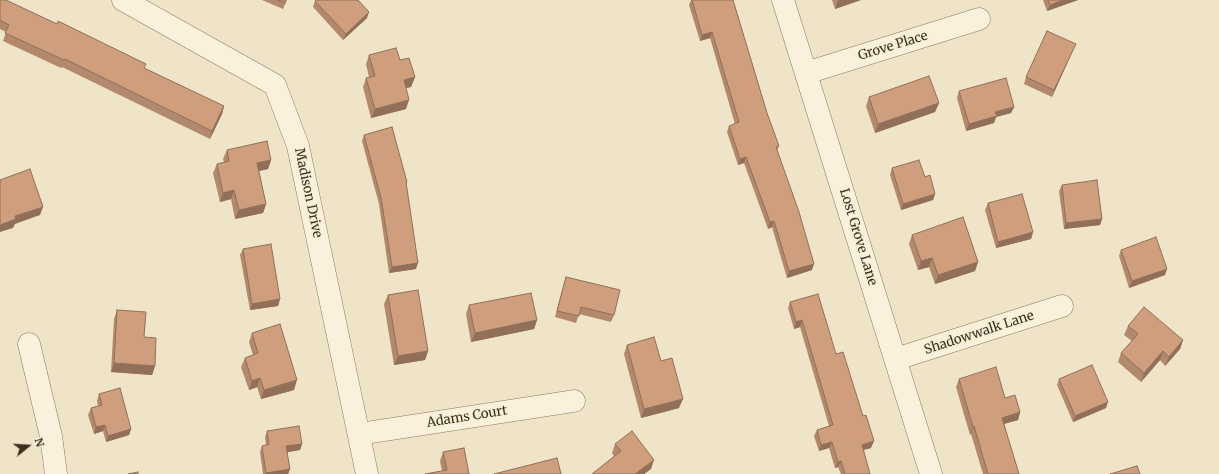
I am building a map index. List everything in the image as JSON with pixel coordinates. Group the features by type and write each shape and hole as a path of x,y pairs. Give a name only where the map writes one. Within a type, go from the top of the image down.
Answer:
{"street":[{"name":"Madison Drive","path":"123,0 275,85 298,146 367,474"},
{"name":"Lost Grove Lane","path":"783,0 931,474"},
{"name":"Grove Place","path":"806,73 979,19"},
{"name":"Shadowwalk Lane","path":"896,359 1062,306"},
{"path":"29,344 51,436 56,474"},
{"name":"Adams Court","path":"359,434 574,401"}],"building":[{"path":"0,0 6,0 57,24 58,21 146,64 144,68 224,106 212,131 65,59 64,60 5,33 9,25 0,20"},
{"path":"278,0 286,0 285,3"},
{"path":"358,0 369,12 346,34 315,1"},
{"path":"692,0 733,0 767,113 779,146 776,147 799,212 814,264 789,271 774,221 770,222 746,157 740,159 729,126 739,122 712,32 702,35"},
{"path":"1048,0 1063,0 1050,5"},
{"path":"1047,31 1076,44 1054,90 1026,77"},
{"path":"396,48 400,60 409,58 415,77 404,80 409,100 375,109 366,78 375,76 369,55"},
{"path":"929,76 939,103 878,124 869,97"},
{"path":"1006,78 1014,107 995,112 997,116 969,124 959,91"},
{"path":"392,127 407,182 418,263 392,267 381,198 364,135"},
{"path":"267,141 271,160 257,163 266,204 239,210 234,190 223,193 217,164 229,161 227,150"},
{"path":"919,160 925,177 930,175 935,194 903,204 892,168"},
{"path":"30,169 43,207 15,216 16,219 0,225 0,180"},
{"path":"1097,180 1102,219 1066,223 1062,185"},
{"path":"1022,194 1033,232 998,242 988,203"},
{"path":"963,217 978,262 938,275 932,258 921,261 912,235"},
{"path":"1156,237 1167,269 1132,281 1121,250"},
{"path":"271,244 280,299 252,304 243,249"},
{"path":"566,277 620,290 614,315 581,307 579,316 557,311"},
{"path":"418,290 428,351 398,356 388,295"},
{"path":"531,293 537,320 475,333 469,305"},
{"path":"818,294 836,354 843,352 863,416 866,415 874,441 862,445 870,474 845,474 841,461 838,462 832,442 821,445 817,430 833,425 802,320 796,322 790,302"},
{"path":"1144,307 1183,340 1169,357 1163,351 1144,373 1121,353 1138,334 1128,326"},
{"path":"117,310 146,312 144,337 156,338 155,366 114,363"},
{"path":"280,324 297,380 264,390 260,378 252,381 245,358 258,353 252,333"},
{"path":"654,337 661,361 672,358 683,399 644,409 627,345"},
{"path":"1092,365 1108,402 1075,416 1059,379"},
{"path":"996,367 1005,398 1015,395 1020,412 1002,418 1019,474 988,474 959,379"},
{"path":"120,388 131,429 108,436 105,425 96,427 91,408 102,405 99,394"},
{"path":"299,426 302,444 286,446 290,469 266,473 262,446 269,444 267,431"},
{"path":"632,431 654,460 635,474 592,474 621,451 615,444"},
{"path":"464,448 469,474 425,474 447,470 443,452"},
{"path":"557,458 561,474 494,474"},
{"path":"1137,466 1140,474 1110,474"}]}
